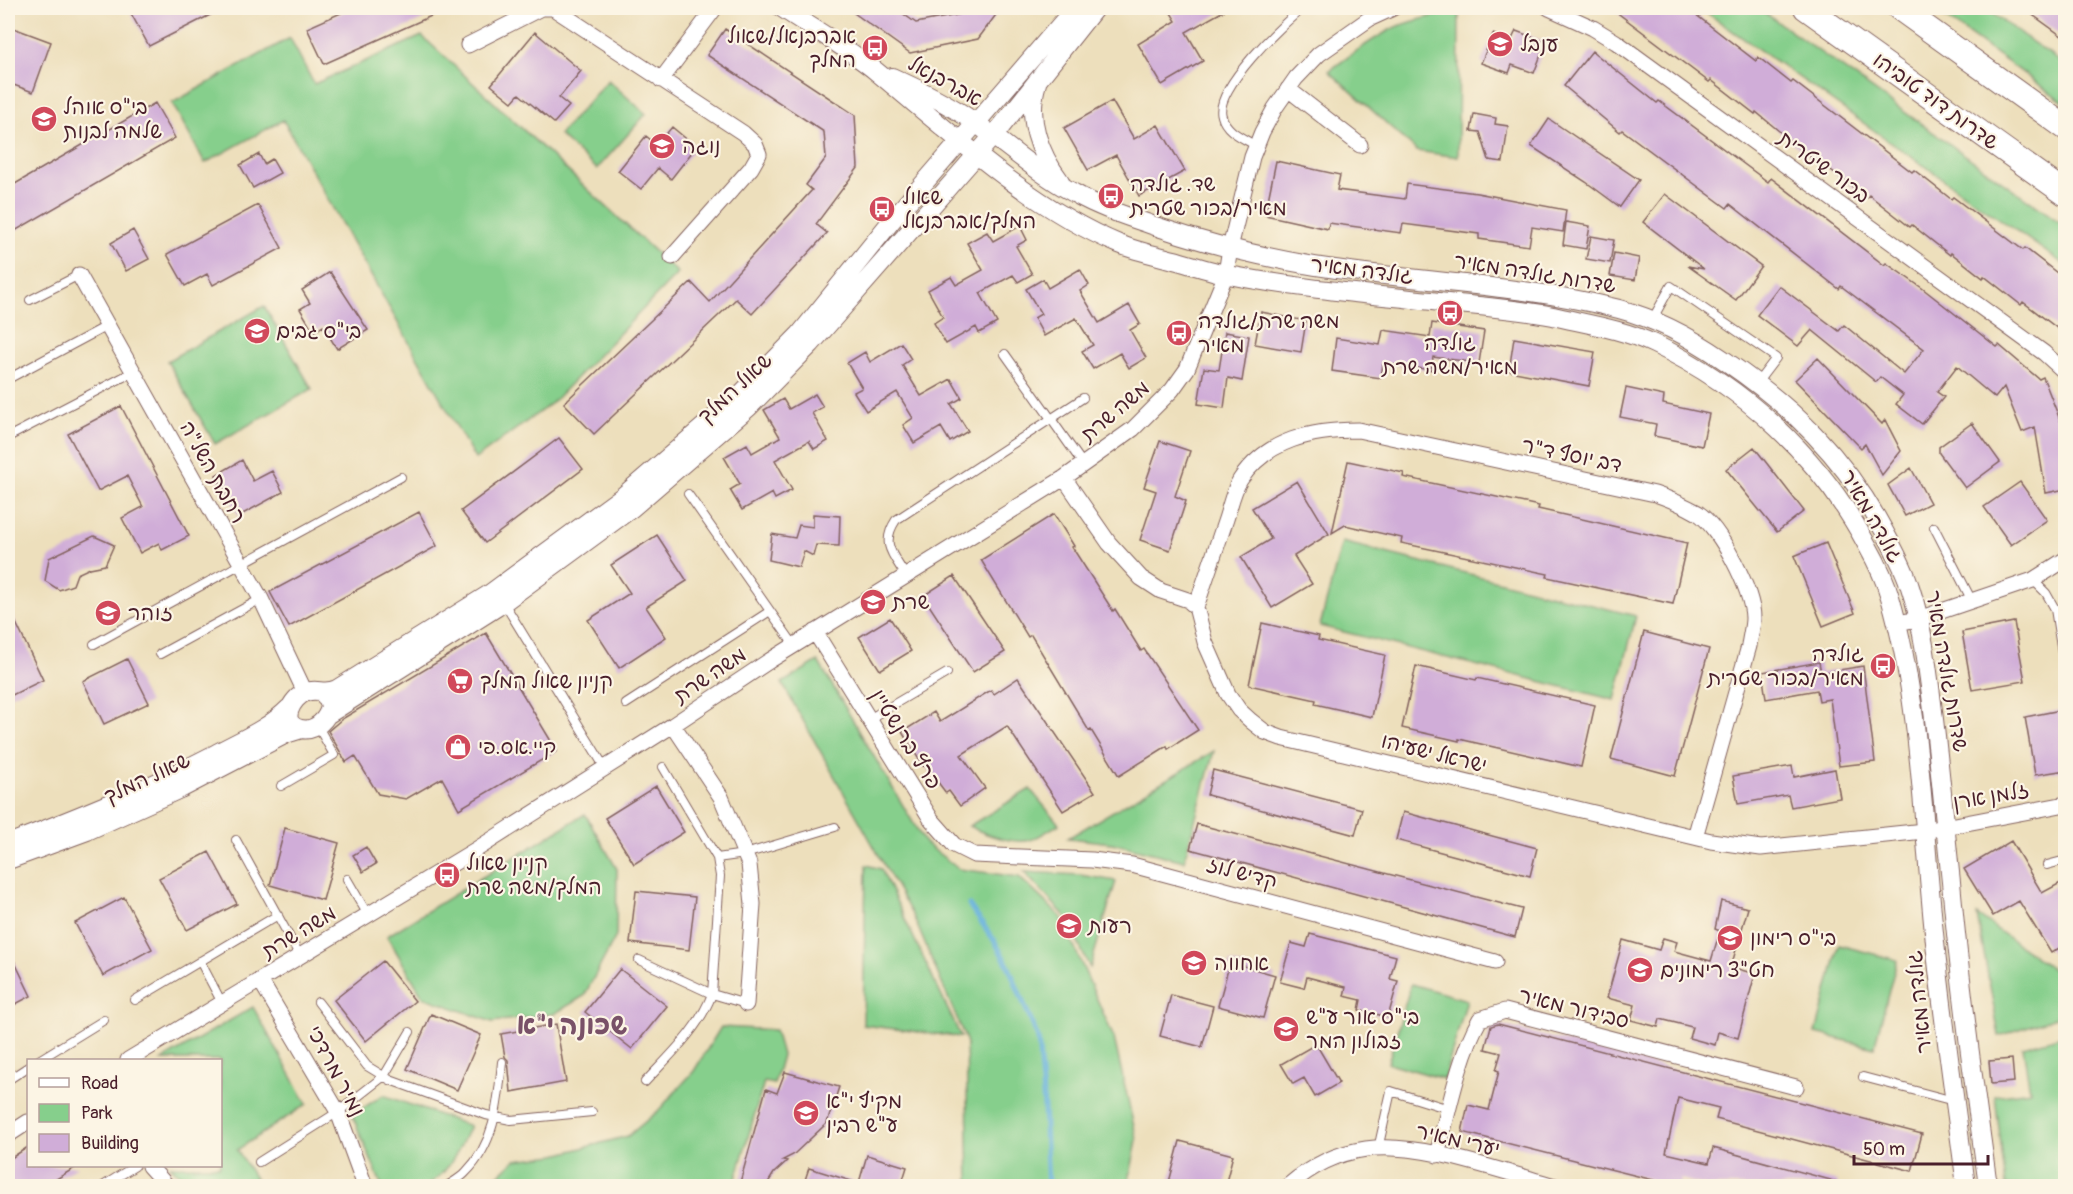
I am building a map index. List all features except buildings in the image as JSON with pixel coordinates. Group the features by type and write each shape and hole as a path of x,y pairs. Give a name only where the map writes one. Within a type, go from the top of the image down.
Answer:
{"highway":[{"name":"שדרות דוד טוביהו","path":"1806,8 2066,194"},
{"path":"1899,8 2066,128"}],"street":[{"path":"468,45 541,8 553,8 743,133 755,144 759,154 751,168 672,257"},
{"path":"661,80 715,8"},
{"name":"אברבנאל","path":"782,8 872,69 961,141"},
{"name":"שאול המלך","path":"8,844 81,817 173,776 264,729 297,699 313,692 326,693 337,689 488,594 623,496 759,376 800,334 893,219 1075,8"},
{"name":"שאול המלך","path":"8,860 87,831 180,789 286,734 316,723 503,602 632,508 778,380 992,137 1095,8"},
{"path":"1230,248 1257,146 1270,116 1288,89 1319,54 1370,19 1393,8"},
{"name":"בכור שיטרית","path":"1550,8 1593,28 1616,42 2044,353 2066,373"},
{"name":"אברבנאל","path":"872,69 924,91 976,124 992,137"},
{"path":"1039,79 1033,110 1039,147 1050,168 1064,187"},
{"path":"1288,89 1360,145"},
{"name":"שדרות גולדה מאיר","path":"992,137 1064,187 1103,207 1164,229 1230,248 1318,266 1536,291 1624,310 1652,320 1698,343 1757,383 1805,423 1841,464 1870,506 1895,551 1910,585 1929,673 1968,1046 1988,1186"},
{"path":"961,141 1032,194 1083,228 1126,247 1226,274"},
{"name":"משה שרת","path":"130,1059 605,768 794,645 1064,478 1133,429 1172,390 1187,369 1226,274 1230,248"},
{"name":"גולדה מאיר","path":"1226,274 1303,286 1533,312 1618,330 1687,361 1755,408 1790,439 1824,477 1852,517 1875,560 1889,592 1897,623 1907,676 1933,927 1966,1186"},
{"name":"רחבת השל\"ה","path":"79,275 313,692"},
{"name":"דב יוסף ד\"ר","path":"1196,607 1239,482 1254,463 1277,447 1304,435 1330,430 1359,430 1655,494 1676,501 1699,514 1710,524 1730,554 1747,589 1754,618 1749,646 1695,837"},
{"path":"1064,478 1109,543 1142,578 1161,591 1188,600 1196,607"},
{"path":"1897,623 1918,619 2033,580 2066,560"},
{"name":"ישראל ישעיהו","path":"1196,607 1205,642 1228,694 1239,710 1265,732 1281,738 1730,844 1761,848 1924,831"},
{"name":"פרץ ברנשטיין","path":"815,632 931,819 954,844 974,855"},
{"path":"289,708 289,722 295,727 316,723 330,702 313,692"},
{"path":"673,725 721,797 749,864 753,904 746,1004"},
{"name":"זלמן ארן","path":"1924,831 2066,804"},
{"name":"קדיש לוז","path":"974,855 1092,860 1132,866 1495,962"},
{"name":"נמיר מרדכי","path":"260,980 338,1112 366,1186"},
{"name":"סבידור מאיר","path":"1437,1155 1472,1033 1480,1019 1504,1011 1796,1087"},
{"path":"8,1135 27,1123"},
{"name":"יערי מאיר","path":"1288,1186 1317,1165 1341,1155 1366,1149 1421,1150 1555,1186"},
{"path":"150,1167 167,1186"}],"lane":[{"path":"1257,146 1231,130 1221,116 1222,100 1232,83 1263,43 1303,8"},
{"path":"30,300 79,275"},
{"path":"1652,320 1671,286 1776,358 1757,383"},
{"path":"8,379 107,326"},
{"path":"1005,354 1083,464"},
{"path":"8,437 133,372"},
{"path":"906,576 887,544 890,530 896,520 1083,398"},
{"path":"94,644 401,477"},
{"path":"688,494 794,645"},
{"path":"1934,527 1971,601"},
{"path":"2033,580 2046,593 2055,609 2066,679"},
{"path":"160,654 261,599"},
{"path":"503,602 605,768"},
{"path":"626,704 770,610"},
{"path":"869,719 948,673"},
{"path":"281,786 334,755 316,723"},
{"path":"645,1082 698,1024 712,994 720,876 717,858 663,767"},
{"path":"717,858 745,854 835,827"},
{"path":"236,840 300,956"},
{"path":"2047,865 2066,860"},
{"path":"347,879 368,915"},
{"path":"135,1000 278,915"},
{"path":"639,960 712,994 746,1004"},
{"path":"200,962 222,1003"},
{"path":"318,1002 368,1066 384,1076 475,1111 511,1120 592,1112"},
{"path":"41,1059 104,1020"},
{"path":"259,1162 338,1112 384,1076 410,1032"},
{"path":"447,1186 466,1172 480,1153 496,1117 502,1062"},
{"path":"8,1080 27,1068"},
{"path":"1863,1077 1954,1101"},
{"path":"1378,1149 1391,1091 1449,1109"},
{"path":"103,1186 133,1167"}],"green space":[{"path":"1700,8 1758,8 2065,226 2065,265"},
{"path":"1932,8 1984,8 2065,65 2065,103"},
{"path":"1459,10 1458,157 1417,151 1329,71 1387,31 1419,19"},
{"path":"422,36 678,273 552,403 475,459 283,120 205,163 172,103 290,38 314,84"},
{"path":"608,80 646,114 597,169 559,135"},
{"path":"264,306 312,389 215,444 167,361"},
{"path":"1342,542 1636,616 1615,700 1320,626"},
{"path":"818,661 925,843 959,869 1019,877 1061,917 1114,1038 1137,1140 1128,1186 969,1186 966,1040 914,918 782,683"},
{"path":"1214,751 1184,861 1112,843 1068,838"},
{"path":"1030,789 1059,824 1026,841 1009,840 969,826"},
{"path":"585,814 617,869 616,936 584,996 554,1014 492,1022 423,997 387,936"},
{"path":"866,865 881,869 961,1037 863,1025"},
{"path":"1024,872 1080,875 1116,881 1090,968 1065,916"},
{"path":"1977,915 2065,978 2065,1014 1999,1036"},
{"path":"1839,945 1897,960 1874,1048 1816,1033"},
{"path":"1411,984 1467,1000 1444,1079 1388,1063"},
{"path":"253,1007 307,1104 237,1150 258,1183 250,1186 192,1186 171,1167 222,1167 222,1059 164,1059"},
{"path":"721,1027 775,1030 782,1055 774,1084 764,1082 734,1186 697,1186 674,1183 672,1186 487,1186 515,1160 556,1155 628,1136 658,1111 694,1071"},
{"path":"2065,1035 2065,1185 2006,1186 1995,1096 2030,1091 2023,1047"},
{"path":"383,1095 470,1126 447,1168 425,1186 411,1188 382,1186 352,1115"}],"waterway":[{"path":"969,905 994,940 1008,965 1038,1038 1048,1186"}],"place":[{"name":"ענבל","path":"1500,44"},
{"name":"אברבנאל/שאול המלך","path":"875,48"},
{"name":"בי\"ס אוהל שלמה לבנות","path":"44,119"},
{"name":"נוגה","path":"662,146"},
{"name":"שד. גולדה מאיר/בכור שטרית","path":"1111,196"},
{"name":"שאול המלך/אברבנאל","path":"882,209"},
{"name":"גולדה מאיר/משה שרת","path":"1450,313"},
{"name":"בי\"ס גבים","path":"257,331"},
{"name":"משה שרת/גולדה מאיר","path":"1179,333"},
{"name":"שרת","path":"873,602"},
{"name":"זוהר","path":"108,613"},
{"name":"גולדה מאיר/בכור שטרית","path":"1883,666"},
{"name":"קניון שאול המלך","path":"460,681"},
{"name":"קיי.אס.פי","path":"458,747"},
{"name":"קניון שאול המלך/משה שרת","path":"447,875"},
{"name":"רעות","path":"1069,926"},
{"name":"בי\"ס רימון","path":"1730,938"},
{"name":"אחווה","path":"1194,963"},
{"name":"חט\"צ רימונים","path":"1640,970"},
{"name":"בי\"ס אור ע\"ש זבולון המר","path":"1286,1029"},
{"name":"מקיף י\"א ע\"ש רבין","path":"806,1113"}],"district":[{"name":"שכונה י\"א","path":"572,1025"}]}
